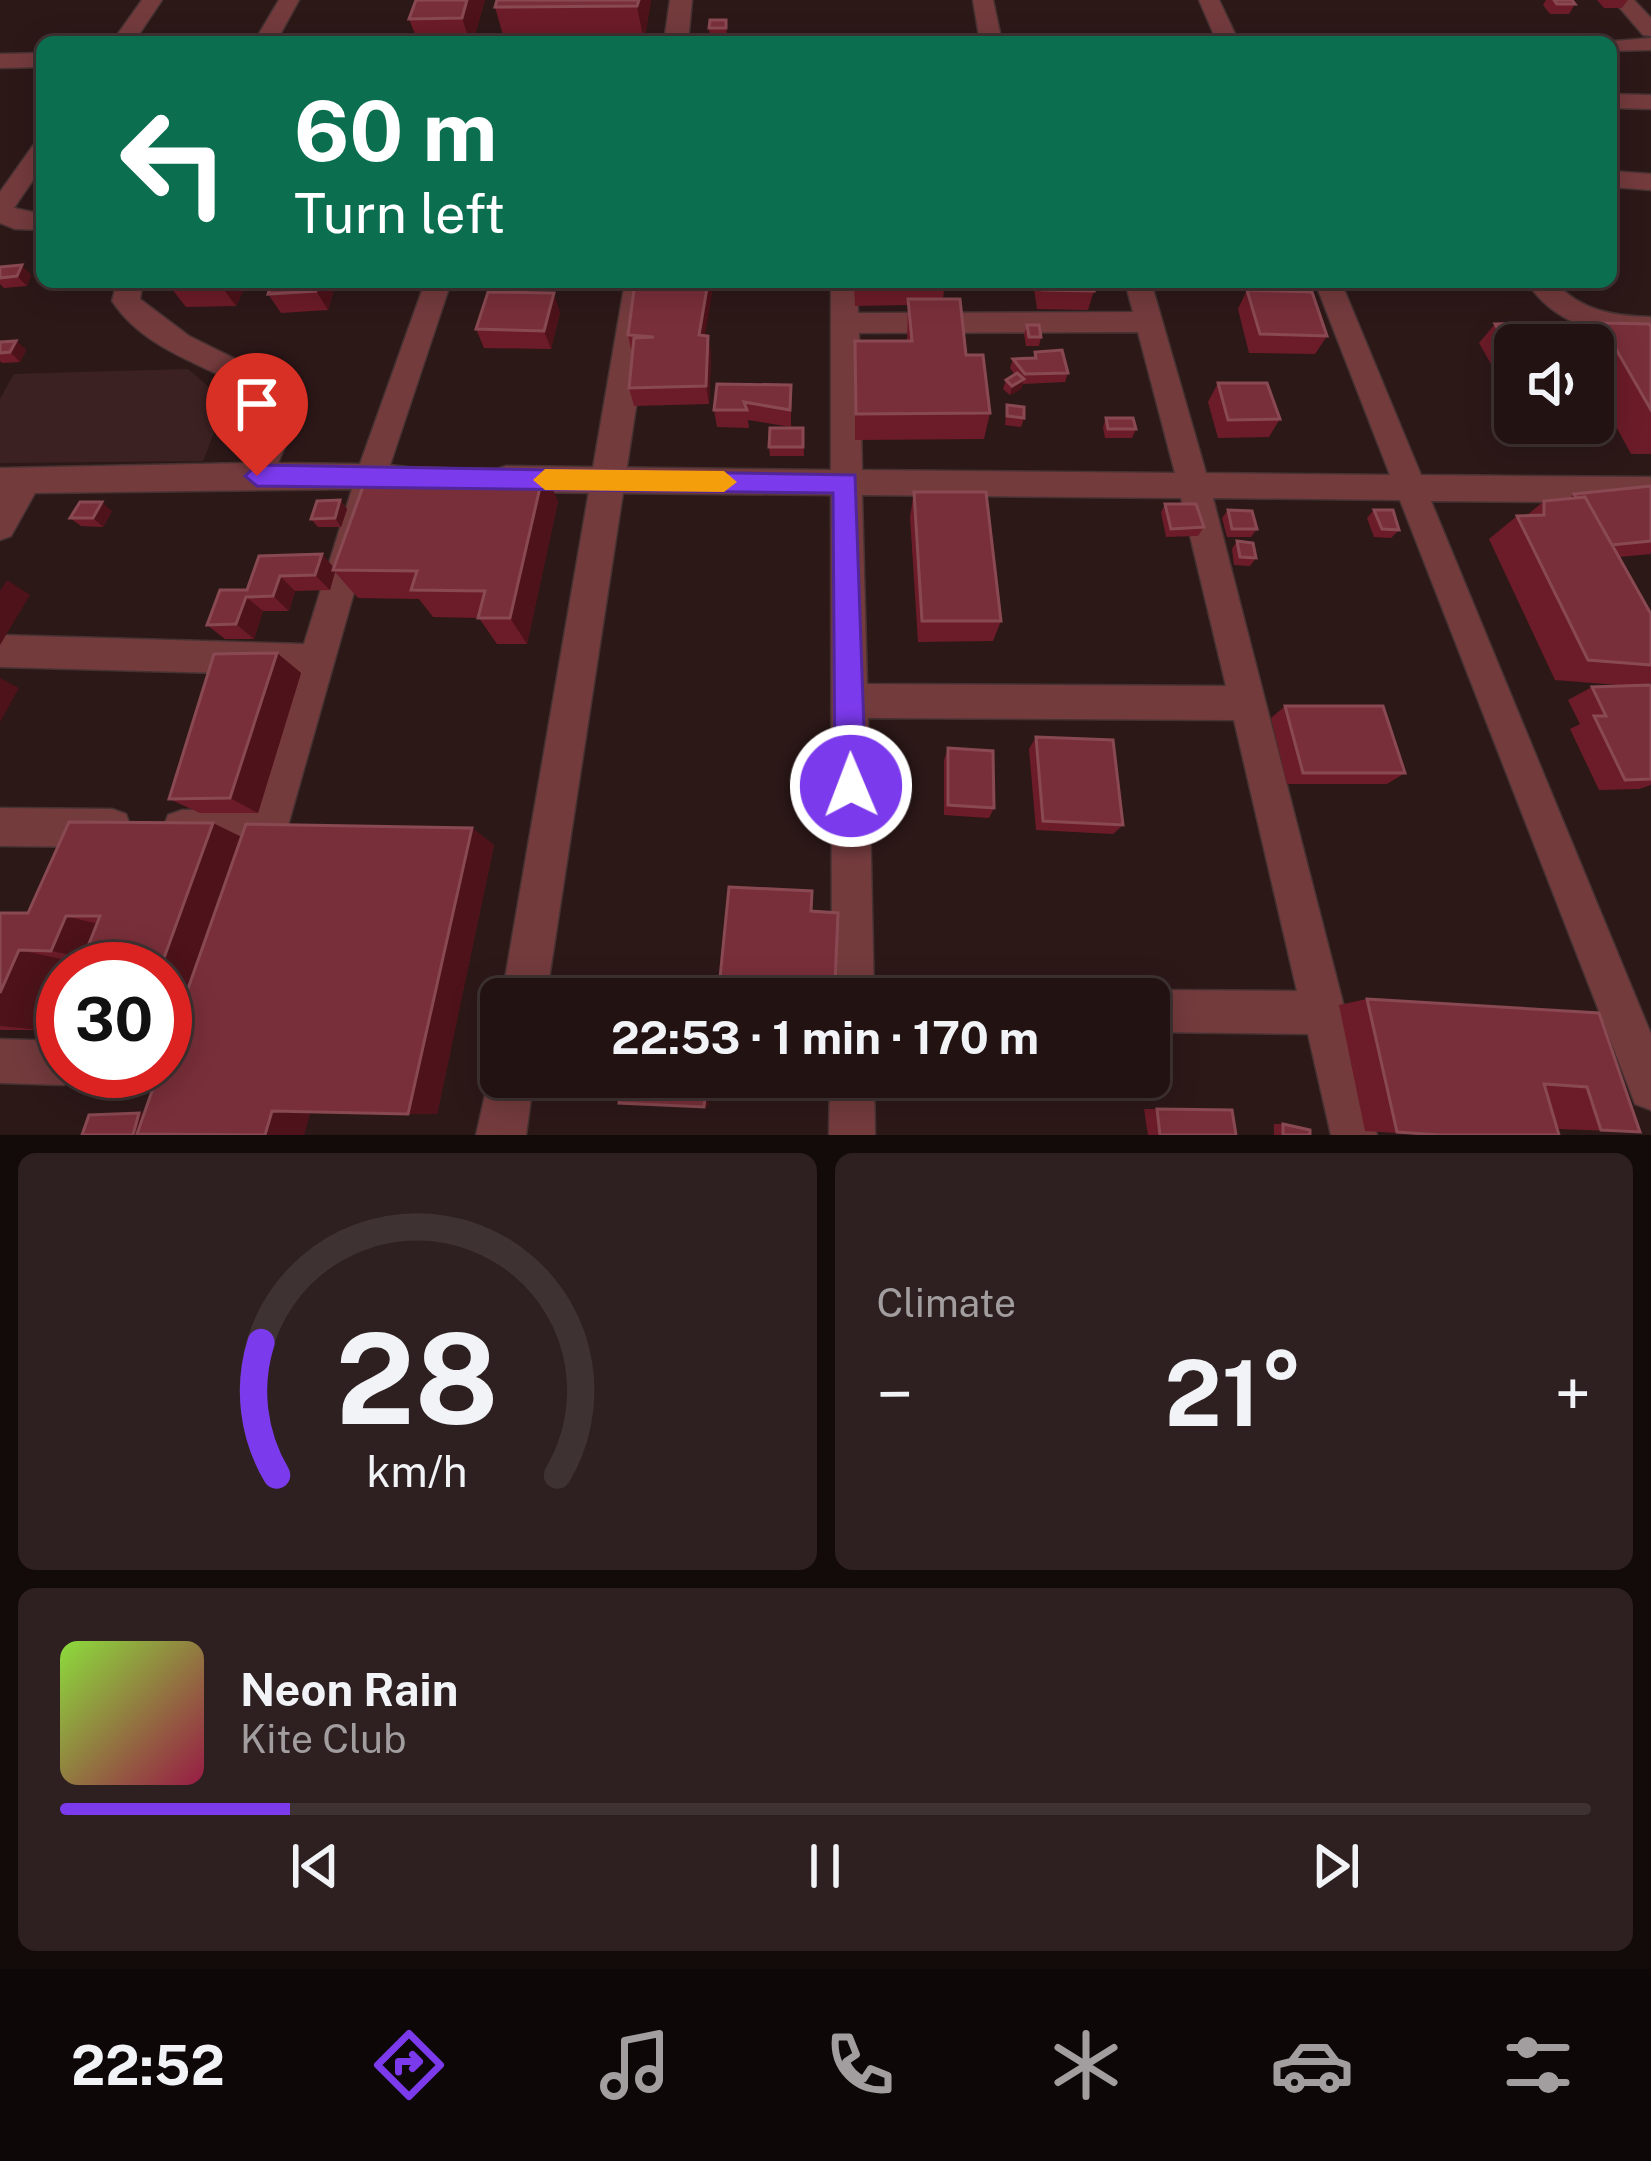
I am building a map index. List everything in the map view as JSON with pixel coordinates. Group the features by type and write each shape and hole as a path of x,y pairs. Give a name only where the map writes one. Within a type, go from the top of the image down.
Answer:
{"street":[{"path":"127,36 152,0"},
{"path":"268,36 289,0"},
{"path":"677,36 681,0"},
{"path":"982,0 990,36"},
{"path":"1209,0 1225,36"},
{"path":"1623,0 1651,29"},
{"path":"1617,45 1651,44"},
{"path":"0,61 36,60"},
{"path":"1617,101 1651,102"},
{"path":"36,158 0,210 15,221 36,222"},
{"path":"1617,179 1651,182"},
{"path":"129,288 126,301 146,325 184,350 278,393 279,426 257,476"},
{"path":"246,894 320,660 371,477 436,288"},
{"path":"526,978 639,288"},
{"path":"844,288 853,978"},
{"path":"1140,288 1250,704 1354,1135"},
{"path":"1330,288 1651,1088"},
{"path":"1547,288 1572,310 1610,327 1651,327"},
{"path":"844,323 1148,322"},
{"path":"0,527 13,481 257,476 1194,485 1647,497"},
{"path":"0,651 320,660"},
{"path":"850,701 1250,704"},
{"path":"0,827 268,829"},
{"path":"1170,1011 1324,1012"},
{"path":"0,1061 36,1062"},
{"path":"501,1135 507,1098"},
{"path":"851,1135 852,1098"}],"shaded area":[{"path":"188,369 226,402 203,461 0,463 0,399 14,374"}],"building":[{"path":"416,0 467,0 462,18 409,19"},
{"path":"497,0 639,0 637,6 495,7"},
{"path":"710,20 726,20 726,28 709,28"},
{"path":"22,265 17,276 0,278 0,267"},
{"path":"270,288 317,288 316,291 268,294"},
{"path":"634,288 707,288 699,335 708,336 706,386 629,388 634,338 654,337 628,335"},
{"path":"1093,288 1094,291 1042,290"},
{"path":"1247,290 1312,292 1327,336 1260,334"},
{"path":"488,292 554,293 544,331 476,329"},
{"path":"908,299 960,299 966,355 983,355 990,413 856,414 855,341 912,341"},
{"path":"1601,323 1649,324 1651,327 1651,410 1614,346 1614,324"},
{"path":"1027,325 1039,325 1041,337 1029,337"},
{"path":"16,341 10,352 0,353 0,342"},
{"path":"1062,350 1068,373 1025,374 1013,359 1036,358 1035,352"},
{"path":"1017,373 1024,379 1012,386 1006,380"},
{"path":"1218,383 1267,383 1280,419 1228,420"},
{"path":"717,384 791,385 790,410 744,402 747,410 714,410"},
{"path":"1007,405 1024,407 1024,418 1007,416"},
{"path":"1106,418 1133,418 1136,429 1108,429"},
{"path":"770,428 803,428 803,447 769,447"},
{"path":"370,467 544,470 510,618 478,618 485,591 411,590 417,571 333,570"},
{"path":"1651,486 1651,541 1612,545 1585,497 1574,494"},
{"path":"914,492 986,492 1001,621 922,621"},
{"path":"1585,497 1651,614 1651,665 1588,660 1517,516 1544,515 1544,501"},
{"path":"340,500 335,518 311,519 317,501"},
{"path":"80,502 102,502 93,518 70,518"},
{"path":"1165,504 1196,504 1204,527 1171,529"},
{"path":"1228,510 1252,511 1257,529 1232,529"},
{"path":"1374,510 1393,510 1399,530 1382,529"},
{"path":"1237,541 1253,543 1256,558 1240,557"},
{"path":"322,554 315,575 280,576 273,596 246,597 236,624 207,625 220,590 247,590 259,556"},
{"path":"277,653 230,798 169,799 214,654"},
{"path":"1651,685 1651,779 1625,780 1594,716 1606,716 1592,687"},
{"path":"1285,706 1383,706 1405,773 1303,773"},
{"path":"1036,737 1113,740 1123,825 1043,821"},
{"path":"948,748 993,751 994,808 948,805"},
{"path":"69,822 213,823 170,942 90,942 100,916 66,916 55,942 36,942 36,951 19,950 0,993 0,913 28,913"},
{"path":"246,824 472,828 408,1114 272,1111 265,1135 137,1134 150,1098 192,1098 192,977"},
{"path":"729,887 812,891 811,911 838,913 835,978 720,978"},
{"path":"1367,999 1599,1013 1640,1132 1601,1130 1587,1087 1544,1084 1559,1135 1397,1132"},
{"path":"620,1098 705,1098 704,1107 619,1103"},
{"path":"1157,1109 1232,1110 1236,1135 1160,1135"},
{"path":"139,1113 133,1135 82,1135 89,1115"},
{"path":"1283,1124 1310,1130 1310,1135 1283,1135"}],"slow traffic":[{"path":"545,480 724,482"}],"route":[{"path":"257,476 846,482 851,786"}]}
